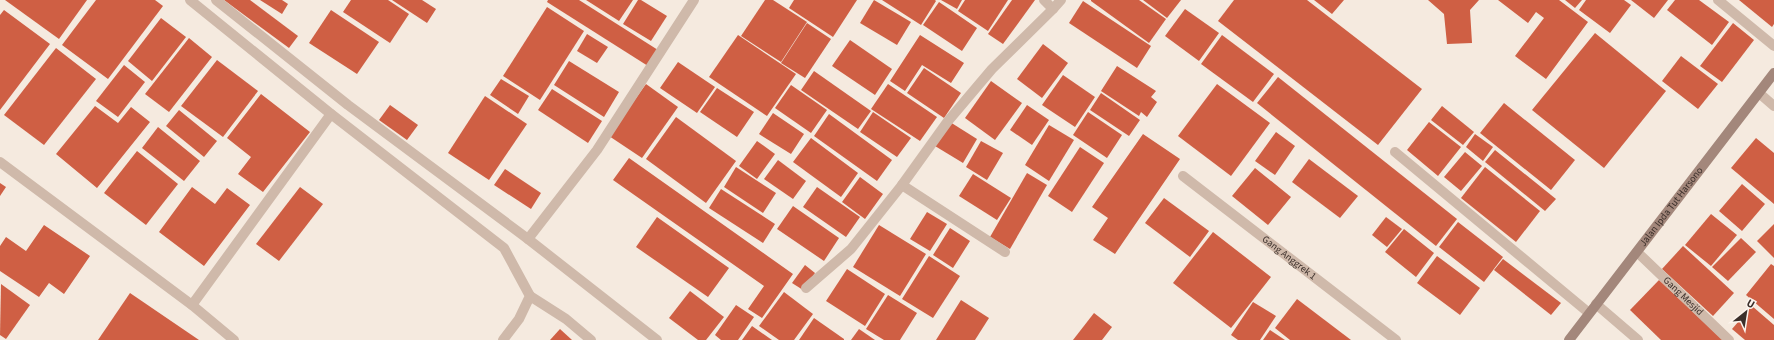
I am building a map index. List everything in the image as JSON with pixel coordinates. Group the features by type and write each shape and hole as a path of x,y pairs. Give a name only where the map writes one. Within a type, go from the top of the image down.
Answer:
{"main road":[{"name":"Jalan Ipda Tut Harsono","path":"1569,340 1774,73"}],"street":[{"path":"190,0 331,114 504,248 530,296 566,319 591,340"},
{"path":"216,0 348,105 528,239 657,340"},
{"path":"528,239 597,150 694,0"},
{"path":"1044,0 1053,9"},
{"path":"806,288 851,249 902,185 948,121 1016,43 1061,0"},
{"path":"1718,0 1774,46"},
{"path":"1759,93 1774,106"},
{"path":"192,305 331,114"},
{"path":"1395,152 1589,313"},
{"path":"0,162 192,305 234,340"},
{"name":"Gang Anggrek 1","path":"1183,176 1396,340"},
{"path":"902,185 1004,252"},
{"name":"Gang Mesjid","path":"1637,252 1729,340"},
{"path":"503,340 519,319 530,296"},
{"path":"1596,304 1638,340"}],"building":[{"path":"5,0 87,0 59,39"},
{"path":"96,0 155,0 163,6 108,79 62,45"},
{"path":"224,0 250,0 298,36 289,48"},
{"path":"260,0 282,0 288,4 282,14"},
{"path":"351,0 388,0 409,14 390,43 343,12"},
{"path":"392,0 422,0 436,9 427,23"},
{"path":"548,0 579,0 658,50 648,66 547,2"},
{"path":"586,0 633,0 619,21"},
{"path":"638,0 641,0 667,16 651,41 623,24"},
{"path":"765,0 773,0 807,22 781,62 741,36"},
{"path":"794,0 857,0 833,37 789,8"},
{"path":"874,0 911,22 897,45 860,23"},
{"path":"882,0 935,0 936,1 921,25"},
{"path":"941,0 962,0 957,9"},
{"path":"965,0 1008,0 988,31 958,11"},
{"path":"1012,0 1035,0 1003,44 988,34"},
{"path":"1091,0 1139,0 1166,19 1149,43"},
{"path":"1143,0 1181,0 1167,18"},
{"path":"1234,0 1307,0 1422,89 1378,145 1218,21"},
{"path":"1314,0 1344,0 1332,14"},
{"path":"1428,0 1479,0 1470,10 1472,43 1447,44 1444,14"},
{"path":"1498,0 1559,0 1588,22 1546,79 1515,56 1544,18 1536,12 1528,23"},
{"path":"1565,0 1582,0 1575,8"},
{"path":"1586,0 1624,0 1631,5 1610,33 1579,10"},
{"path":"1631,0 1668,0 1654,18"},
{"path":"1675,0 1699,0 1729,22 1712,45 1667,10"},
{"path":"1739,0 1774,0 1774,24 1772,27"},
{"path":"1083,1 1151,46 1137,68 1069,23"},
{"path":"939,2 977,28 962,51 923,25"},
{"path":"547,7 584,31 540,100 503,76"},
{"path":"1185,9 1219,33 1199,61 1165,36"},
{"path":"4,10 50,44 0,110 0,15"},
{"path":"331,10 379,42 357,74 309,43"},
{"path":"161,18 186,37 152,81 128,61"},
{"path":"807,23 831,39 805,78 781,63"},
{"path":"1733,23 1754,40 1722,82 1700,66"},
{"path":"1595,33 1666,91 1604,168 1532,110"},
{"path":"587,34 608,47 597,63 577,51"},
{"path":"738,35 796,74 767,116 709,77"},
{"path":"920,35 964,63 951,83 922,65 905,91 890,81"},
{"path":"1222,35 1274,74 1253,102 1201,64"},
{"path":"189,38 212,57 169,112 145,94"},
{"path":"850,40 892,69 875,95 832,66"},
{"path":"1043,44 1068,63 1042,98 1017,79"},
{"path":"56,48 96,79 44,145 4,115"},
{"path":"1681,56 1718,84 1698,109 1662,81"},
{"path":"217,60 258,91 223,137 181,106"},
{"path":"569,61 619,92 604,117 554,85"},
{"path":"678,62 715,87 697,113 660,88"},
{"path":"124,65 145,82 118,117 96,101"},
{"path":"1117,66 1156,91 1151,97 1157,102 1147,117 1141,112 1139,116 1101,91"},
{"path":"924,68 961,93 944,118 907,93"},
{"path":"814,71 871,111 858,129 801,90"},
{"path":"1063,75 1095,97 1075,127 1042,105"},
{"path":"1278,77 1457,219 1436,246 1257,103"},
{"path":"501,79 529,96 518,114 490,95"},
{"path":"991,81 1022,103 995,140 965,118"},
{"path":"646,84 678,107 642,158 609,136"},
{"path":"888,84 937,117 920,141 871,109"},
{"path":"1217,84 1270,123 1231,176 1178,136"},
{"path":"791,85 827,110 811,133 775,108"},
{"path":"717,88 754,112 737,137 700,112"},
{"path":"552,89 602,121 588,143 538,110"},
{"path":"1101,93 1140,120 1129,136 1090,110"},
{"path":"261,94 310,132 263,192 238,174 251,157 227,138"},
{"path":"485,96 527,124 489,180 448,153"},
{"path":"1504,103 1575,160 1551,190 1480,133"},
{"path":"390,105 418,125 407,140 379,120"},
{"path":"1027,105 1049,120 1032,145 1010,130"},
{"path":"95,106 118,123 131,107 150,122 97,188 56,154"},
{"path":"1442,106 1474,132 1463,145 1431,120"},
{"path":"179,110 217,141 204,157 166,126"},
{"path":"873,112 911,138 897,157 860,132"},
{"path":"1088,112 1122,135 1107,158 1073,135"},
{"path":"773,113 804,134 791,154 759,134"},
{"path":"829,114 892,160 877,181 814,136"},
{"path":"676,117 736,161 706,203 646,159"},
{"path":"950,122 977,139 963,163 935,146"},
{"path":"1429,122 1461,147 1438,176 1407,150"},
{"path":"1049,125 1074,140 1049,181 1025,165"},
{"path":"158,127 200,161 184,181 142,148"},
{"path":"1276,132 1295,146 1275,175 1255,161"},
{"path":"1143,134 1180,159 1115,254 1093,240 1108,218 1092,207"},
{"path":"1475,134 1493,147 1483,161 1466,147"},
{"path":"811,138 858,173 841,197 793,162"},
{"path":"1756,138 1774,153 1774,204 1731,168"},
{"path":"757,141 775,154 757,179 739,166"},
{"path":"981,141 1003,153 987,180 966,167"},
{"path":"1080,147 1104,163 1072,212 1048,196"},
{"path":"1495,150 1556,199 1545,211 1485,162"},
{"path":"137,151 178,184 146,225 104,193"},
{"path":"1465,152 1482,166 1461,191 1444,177"},
{"path":"629,158 793,274 762,318 748,309 764,286 613,180"},
{"path":"1309,159 1358,196 1340,218 1292,182"},
{"path":"778,160 806,181 793,199 764,179"},
{"path":"736,167 776,193 763,213 724,187"},
{"path":"1485,167 1540,211 1516,242 1461,198"},
{"path":"1255,168 1291,197 1268,225 1232,196"},
{"path":"505,169 541,193 531,209 494,185"},
{"path":"1027,173 1047,185 1010,249 990,237"},
{"path":"973,174 1011,198 997,220 959,196"},
{"path":"860,177 883,194 865,219 842,202"},
{"path":"0,183 6,187 0,196"},
{"path":"1742,184 1765,204 1742,231 1719,211"},
{"path":"192,187 215,204 227,188 250,205 204,266 159,232"},
{"path":"300,187 323,204 279,261 256,244"},
{"path":"817,187 860,217 846,237 803,207"},
{"path":"721,189 775,224 763,243 709,208"},
{"path":"1164,198 1209,231 1190,257 1145,223"},
{"path":"793,206 839,238 824,261 777,229"},
{"path":"927,212 947,224 930,251 910,239"},
{"path":"1711,214 1737,235 1711,266 1685,245"},
{"path":"657,217 729,268 708,297 636,247"},
{"path":"1386,217 1402,229 1387,247 1372,235"},
{"path":"1458,222 1503,257 1484,282 1439,247"},
{"path":"1774,224 1774,258 1757,241"},
{"path":"44,225 90,256 64,294 49,283 39,297 0,271 0,246 6,237 26,251"},
{"path":"879,225 926,254 900,296 853,267"},
{"path":"950,228 970,241 953,268 933,255"},
{"path":"1404,229 1434,253 1416,277 1385,252"},
{"path":"1213,232 1271,277 1231,328 1173,283"},
{"path":"1741,238 1756,252 1728,281 1712,267"},
{"path":"1683,246 1734,293 1713,316 1662,269"},
{"path":"929,256 960,276 933,318 902,299"},
{"path":"1437,256 1480,288 1460,315 1417,283"},
{"path":"1503,259 1561,303 1551,315 1494,270"},
{"path":"1771,264 1774,266 1774,319 1746,295"},
{"path":"805,265 815,273 803,290 792,283"},
{"path":"847,269 885,294 865,326 826,301"},
{"path":"1659,280 1723,340 1661,340 1630,310"},
{"path":"1,284 30,305 6,339 0,335"},
{"path":"690,291 724,317 706,340 698,340 669,318"},
{"path":"784,292 813,314 794,340 779,340 759,326"},
{"path":"130,293 199,340 98,340"},
{"path":"888,295 917,313 900,340 884,340 866,329"},
{"path":"1297,299 1351,340 1290,340 1275,328"},
{"path":"961,300 989,318 975,340 936,340"},
{"path":"1253,302 1276,316 1260,340 1238,340 1231,335"},
{"path":"736,305 754,317 738,340 721,340 715,335"},
{"path":"1752,306 1774,325 1774,340 1745,340 1732,329"},
{"path":"1094,313 1112,327 1102,340 1073,340"},
{"path":"814,318 844,339 844,340 799,340"},
{"path":"752,326 772,340 742,340"},
{"path":"560,329 572,340 550,340"},
{"path":"859,329 875,340 851,340"},
{"path":"1270,330 1285,340 1263,340"}]}
